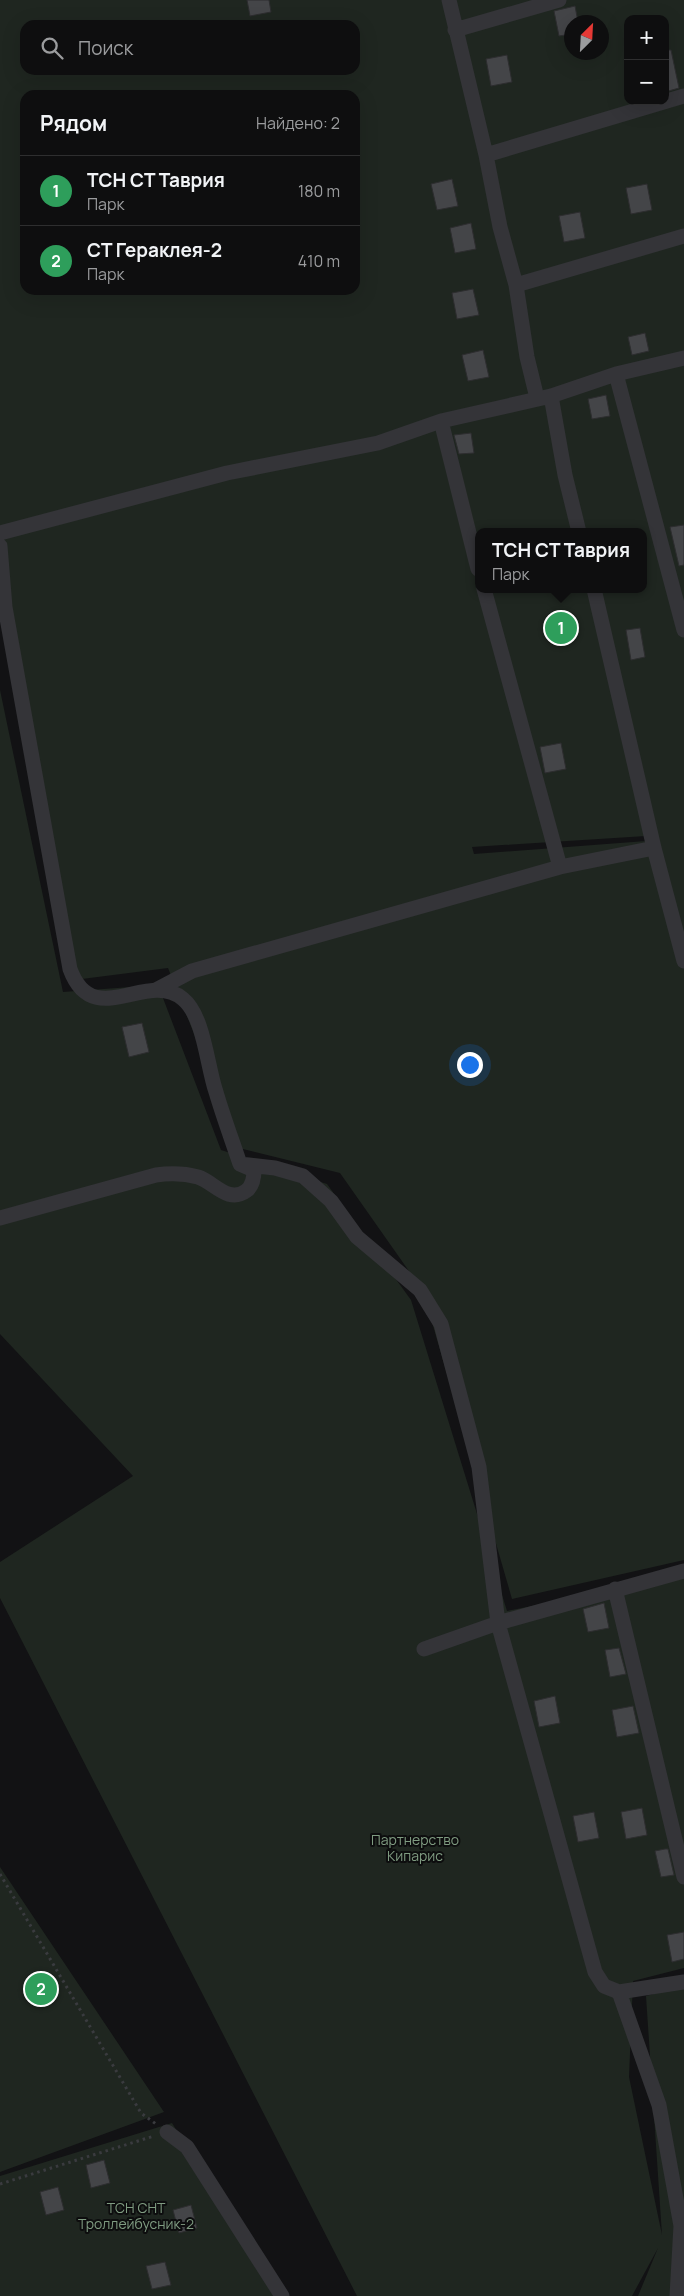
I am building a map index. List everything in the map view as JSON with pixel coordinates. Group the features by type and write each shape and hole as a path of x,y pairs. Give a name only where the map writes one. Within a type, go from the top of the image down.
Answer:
{"street":[{"path":"449,0 486,155 500,227 516,284 527,357 544,397 578,528"},
{"path":"455,30 559,0"},
{"path":"486,155 684,96"},
{"path":"516,284 684,236"},
{"path":"0,533 227,473 378,443 441,421 544,397 616,374 684,358"},
{"path":"616,374 684,630"},
{"path":"441,421 475,556"},
{"path":"0,546 2,608 70,969 80,988 100,998 111,999 156,990 192,971 560,867 654,848"},
{"path":"485,593 560,867"},
{"path":"595,593 654,848 684,961"},
{"path":"0,1218 156,1175 178,1172 201,1178 225,1194 238,1195 249,1188 254,1177 254,1170 240,1164 215,1090 197,1021 192,1009 182,998 170,992 156,990"},
{"path":"240,1164 275,1168 302,1176 331,1201 357,1237 420,1290 441,1324 479,1467 498,1623 595,1972 604,1986 619,1992 684,1982"},
{"path":"424,1649 498,1623 615,1588 684,1571"},
{"path":"615,1588 684,1877"},
{"path":"619,1992 659,2105 681,2226 677,2296"},
{"path":"167,2132 187,2147 282,2296"}],"path":[{"path":"0,1874 141,2113 167,2132"},
{"path":"0,2184 167,2132"}],"green space":[{"path":"0,0 684,0 684,1560 512,1599 423,1291 340,1173 239,1148 168,968 74,980 0,582","holes":["646,836 646,841 474,854 472,847"]},
{"name":"Партнерство Кипарис","path":"0,690 63,992 158,985 221,1150 327,1184 411,1300 507,1611 684,1576 684,1968 633,1981 629,2077 662,2235 646,1996 684,1986 684,2296 638,2296 658,2248 632,2296 357,2296 0,1598 0,1562 133,1476 0,1334"},
{"path":"0,1867 164,2112 0,2172"},
{"name":"ТСН СНТ Троллейбусник-2","path":"172,2123 280,2296 0,2296 0,2176"}],"building":[{"path":"247,0 269,0 271,12 250,16"},
{"path":"575,6 577,15 564,15 564,35 559,36 554,11"},
{"path":"669,50 671,50 679,88 669,91"},
{"path":"507,55 512,82 491,86 486,59"},
{"path":"452,179 458,206 437,210 431,184"},
{"path":"647,184 652,210 631,214 626,188"},
{"path":"580,212 585,238 564,242 559,216"},
{"path":"471,223 476,249 455,253 450,228"},
{"path":"473,289 479,315 457,319 452,293"},
{"path":"645,333 649,351 632,355 628,337"},
{"path":"483,350 489,377 468,381 462,355"},
{"path":"606,395 610,416 592,419 588,399"},
{"path":"471,433 474,453 459,454 454,435"},
{"path":"684,525 684,565 679,566 670,527"},
{"path":"640,628 645,657 631,660 626,630"},
{"path":"561,743 566,769 545,773 540,747"},
{"path":"142,1023 149,1052 129,1057 122,1027"},
{"path":"604,1603 609,1628 588,1632 583,1609"},
{"path":"619,1648 626,1674 610,1677 605,1650"},
{"path":"555,1696 560,1723 539,1727 534,1701"},
{"path":"633,1706 639,1733 617,1737 612,1710"},
{"path":"642,1808 647,1835 626,1839 621,1812"},
{"path":"594,1812 599,1838 578,1842 573,1816"},
{"path":"668,1849 674,1875 661,1877 655,1851"},
{"path":"684,1932 684,1959 672,1962 667,1935"},
{"path":"104,2160 110,2183 91,2188 86,2165"},
{"path":"58,2187 64,2210 46,2215 40,2192"},
{"path":"191,2205 197,2228 179,2233 173,2210"},
{"path":"165,2262 171,2285 152,2289 146,2266"}],"place":[{"name":"ТСН СТ Таврия","path":"561,628"},
{"name":"СТ Гераклея-2","path":"41,1989"}]}
